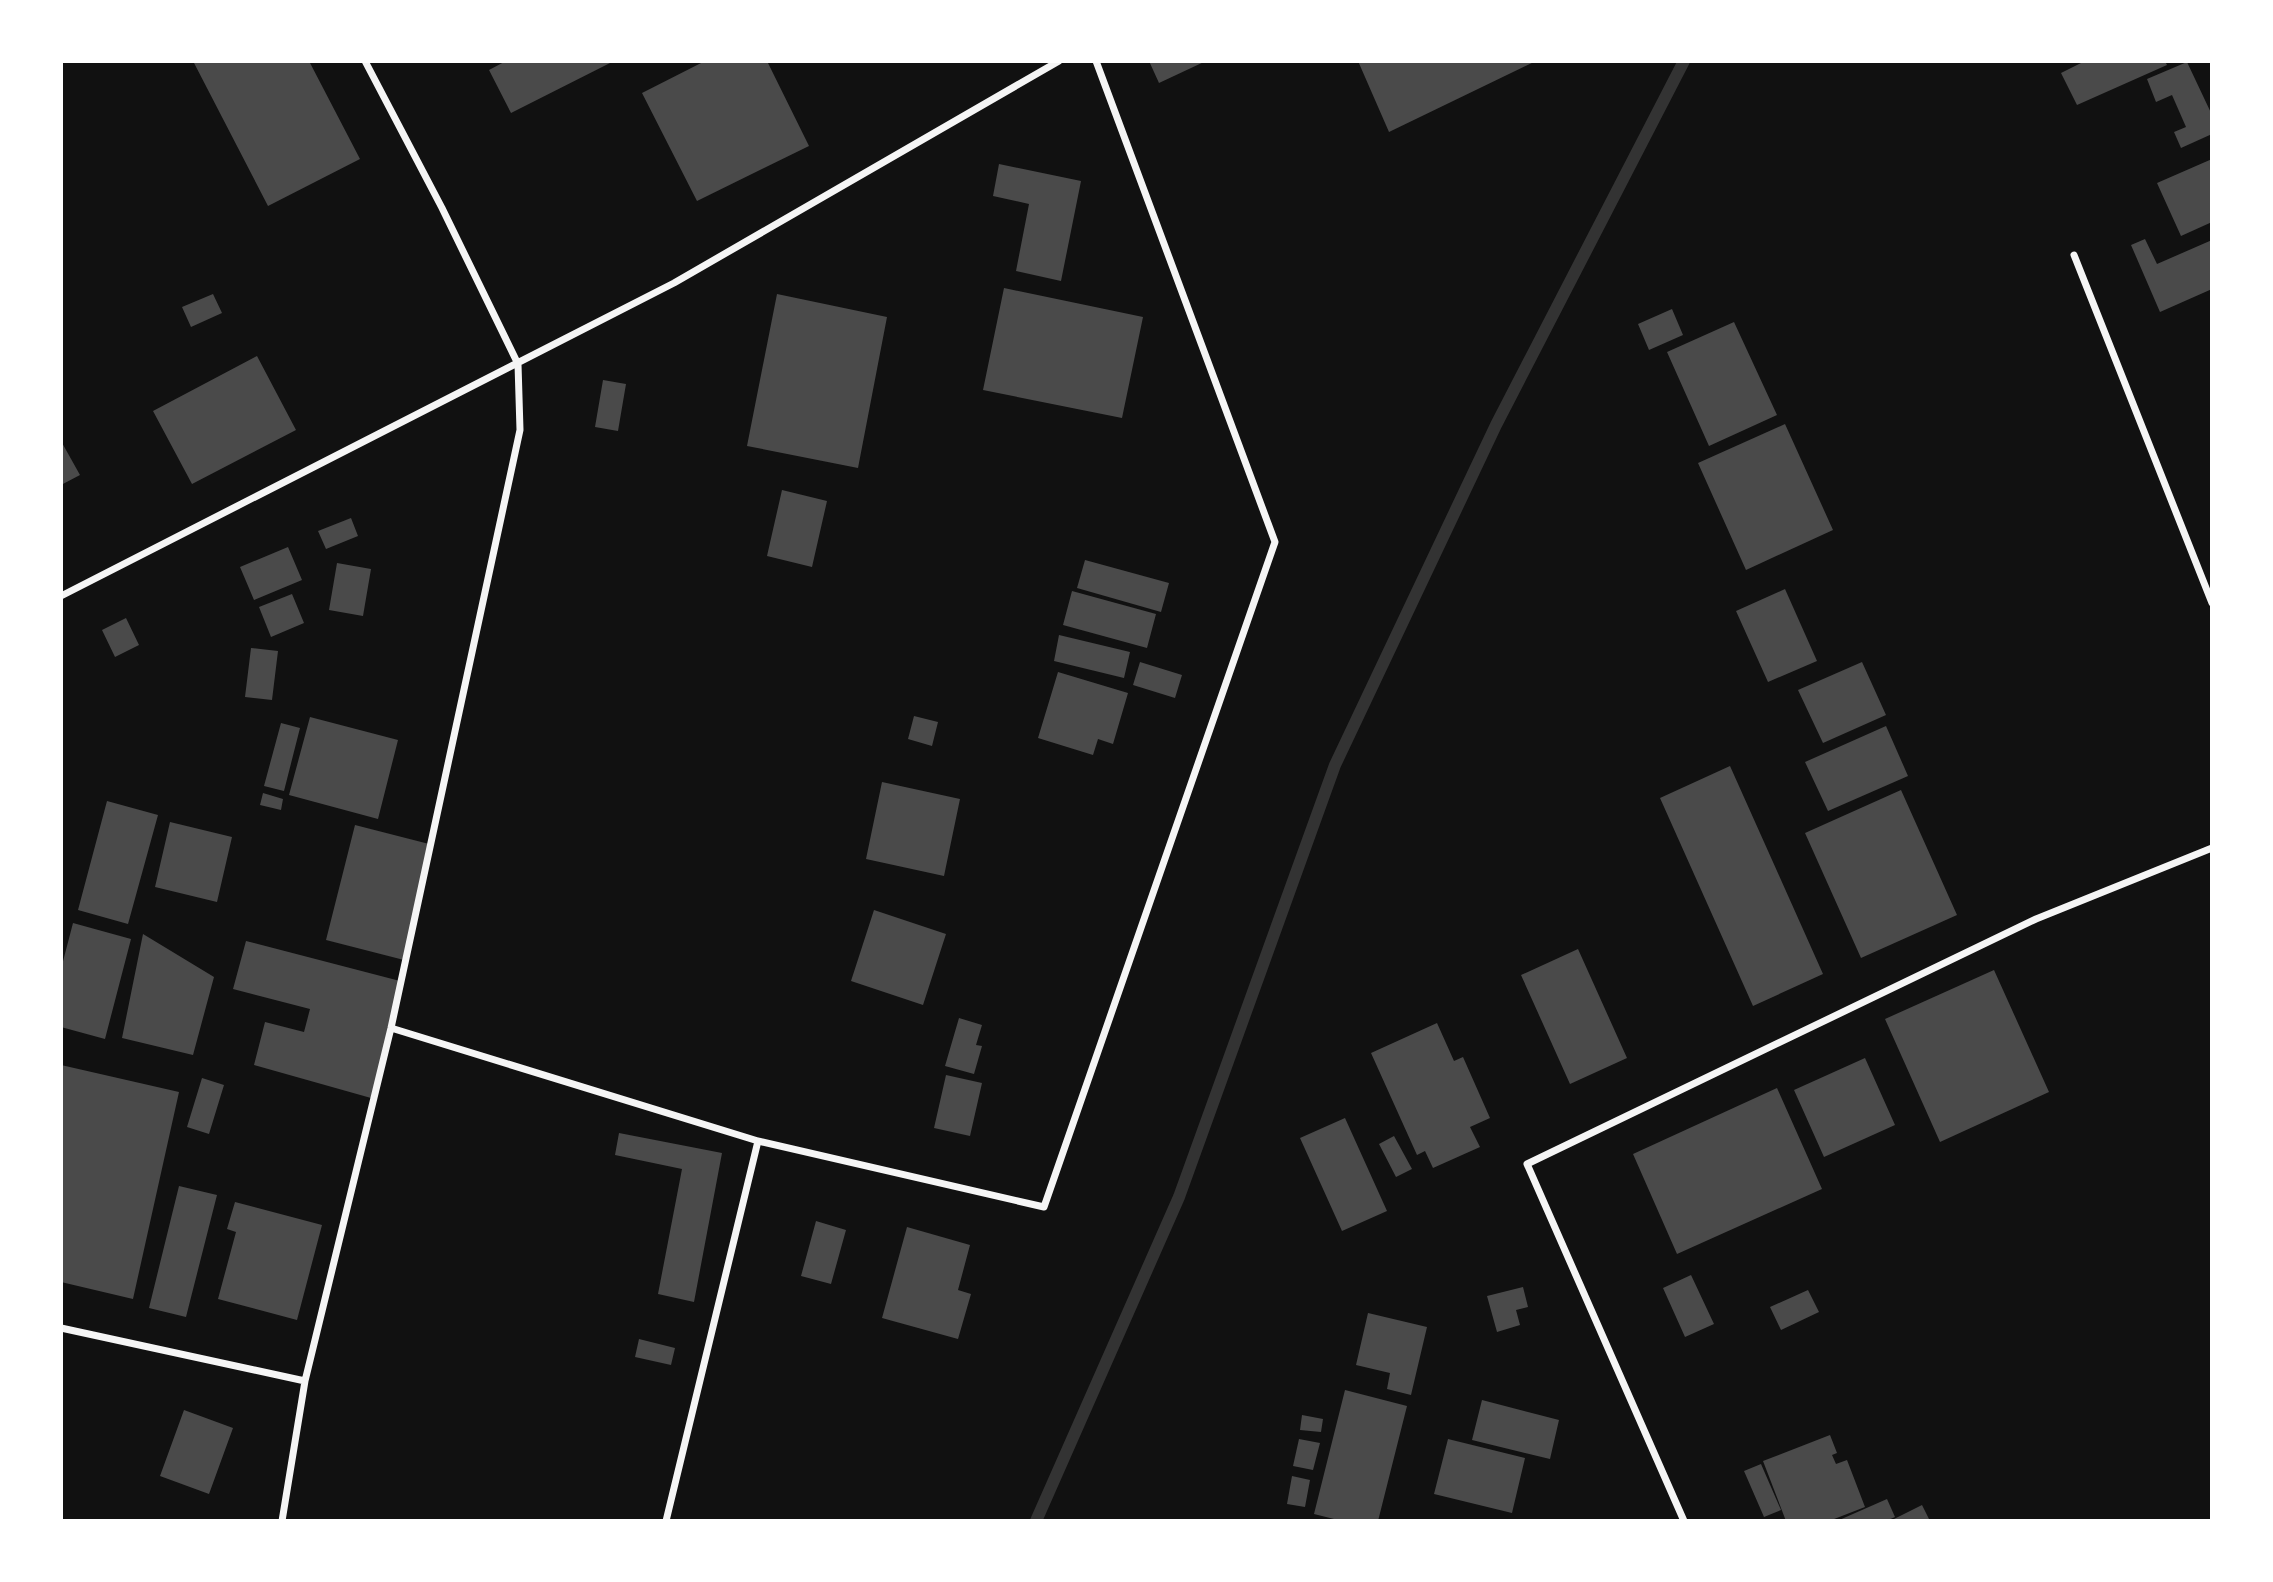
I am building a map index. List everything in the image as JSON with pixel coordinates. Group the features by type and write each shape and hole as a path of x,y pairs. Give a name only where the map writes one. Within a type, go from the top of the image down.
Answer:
{"street":[{"path":"282,1521 305,1381 391,1028 520,430 518,365 442,208 365,61"},
{"path":"61,596 674,283 1059,61"},
{"path":"391,1028 758,1141 1044,1207 1275,542 1096,61"},
{"path":"2074,256 2212,603"},
{"path":"1684,1521 1527,1164 2036,919 2212,848"},
{"path":"666,1521 758,1141"},
{"path":"61,1328 305,1381"}],"building":[{"path":"193,61 309,61 360,159 268,206"},
{"path":"506,61 614,61 511,113 489,70"},
{"path":"705,61 767,61 809,146 697,201 642,93"},
{"path":"1149,61 1206,61 1159,83"},
{"path":"1358,61 1536,61 1389,132"},
{"path":"2085,61 2165,61 2167,65 2077,105 2061,73"},
{"path":"2187,62 2212,115 2212,134 2181,148 2174,132 2186,127 2172,95 2156,102 2147,79"},
{"path":"2212,159 2212,222 2181,236 2157,183"},
{"path":"999,164 1081,181 1061,281 1016,271 1029,204 993,196"},
{"path":"2145,239 2157,264 2212,240 2212,289 2160,312 2131,245"},
{"path":"1004,288 1143,317 1122,418 983,390"},
{"path":"213,294 222,313 191,327 182,307"},
{"path":"777,294 887,317 858,468 747,446"},
{"path":"1672,309 1683,335 1649,350 1638,324"},
{"path":"1734,322 1777,415 1709,446 1667,352"},
{"path":"257,356 296,430 192,484 153,411"},
{"path":"603,380 626,384 618,431 595,427"},
{"path":"1785,424 1833,530 1746,570 1698,463"},
{"path":"61,441 80,475 61,485"},
{"path":"782,490 827,501 812,567 767,556"},
{"path":"351,518 358,536 326,549 318,531"},
{"path":"288,547 302,580 254,600 240,567"},
{"path":"1085,560 1169,583 1161,612 1077,588"},
{"path":"337,563 371,569 363,616 329,610"},
{"path":"1785,589 1817,661 1768,682 1736,611"},
{"path":"1072,591 1156,614 1147,648 1063,625"},
{"path":"292,594 304,623 271,637 259,607"},
{"path":"126,618 139,645 115,657 102,630"},
{"path":"1059,635 1130,652 1124,678 1054,661"},
{"path":"251,648 278,651 272,700 245,697"},
{"path":"1140,662 1182,675 1175,698 1133,685"},
{"path":"1862,662 1886,715 1823,743 1798,690"},
{"path":"1058,672 1128,693 1113,744 1098,739 1093,755 1038,738"},
{"path":"914,716 938,722 932,746 908,739"},
{"path":"310,717 398,740 378,819 289,795"},
{"path":"281,723 300,728 284,791 264,786"},
{"path":"1886,726 1908,776 1828,811 1805,762"},
{"path":"1730,766 1823,974 1753,1006 1660,798"},
{"path":"882,782 960,799 944,876 866,859"},
{"path":"1901,790 1957,915 1861,958 1805,833"},
{"path":"263,793 283,799 281,810 260,805"},
{"path":"107,801 158,815 128,924 78,910"},
{"path":"170,822 232,837 217,902 155,887"},
{"path":"355,825 433,845 404,960 326,940"},
{"path":"874,910 946,934 923,1005 851,981"},
{"path":"73,923 131,939 105,1039 61,1027 61,969"},
{"path":"143,934 214,977 193,1055 122,1038"},
{"path":"246,941 400,981 371,1098 254,1065 265,1022 304,1032 310,1009 233,989"},
{"path":"1578,949 1627,1058 1570,1084 1521,975"},
{"path":"1994,970 2049,1092 1940,1142 1885,1019"},
{"path":"959,1018 982,1025 976,1045 982,1046 974,1074 945,1066"},
{"path":"1437,1023 1454,1061 1463,1057 1490,1118 1470,1127 1480,1147 1433,1168 1425,1151 1417,1155 1371,1053"},
{"path":"1865,1058 1895,1125 1824,1157 1794,1090"},
{"path":"61,1065 179,1092 133,1299 61,1282"},
{"path":"946,1075 982,1083 970,1136 934,1128"},
{"path":"202,1078 224,1085 209,1134 187,1127"},
{"path":"1777,1088 1822,1189 1677,1254 1633,1154"},
{"path":"1345,1118 1387,1211 1342,1231 1300,1138"},
{"path":"619,1133 722,1153 694,1302 658,1294 682,1169 615,1155"},
{"path":"1394,1136 1412,1169 1396,1177 1379,1144"},
{"path":"179,1186 217,1195 186,1317 149,1308"},
{"path":"235,1202 322,1225 297,1320 218,1299 236,1232 227,1229"},
{"path":"816,1221 846,1230 831,1284 801,1276"},
{"path":"907,1227 970,1245 958,1290 971,1294 958,1339 882,1318"},
{"path":"1691,1275 1714,1324 1685,1337 1663,1288"},
{"path":"1523,1287 1528,1307 1516,1310 1520,1325 1497,1332 1487,1296"},
{"path":"1808,1290 1819,1312 1781,1330 1770,1307"},
{"path":"1368,1313 1427,1327 1411,1395 1387,1389 1390,1373 1356,1365"},
{"path":"639,1339 675,1348 671,1365 635,1357"},
{"path":"1345,1390 1407,1406 1378,1521 1342,1521 1314,1514"},
{"path":"1482,1400 1559,1420 1550,1459 1472,1440"},
{"path":"184,1410 233,1428 209,1494 160,1476"},
{"path":"1302,1415 1323,1419 1321,1432 1300,1430"},
{"path":"1830,1435 1837,1453 1832,1455 1836,1464 1847,1460 1865,1507 1829,1521 1786,1521 1763,1461"},
{"path":"1299,1439 1320,1443 1313,1470 1293,1466"},
{"path":"1448,1439 1525,1458 1512,1513 1434,1494"},
{"path":"1761,1464 1781,1510 1764,1517 1744,1471"},
{"path":"1292,1476 1310,1480 1305,1507 1287,1504"},
{"path":"1887,1499 1895,1517 1886,1521 1837,1521"},
{"path":"1922,1505 1930,1521 1890,1521"}],"waterway":[{"path":"1036,1521 1179,1197 1335,765 1496,425 1684,61"}]}
